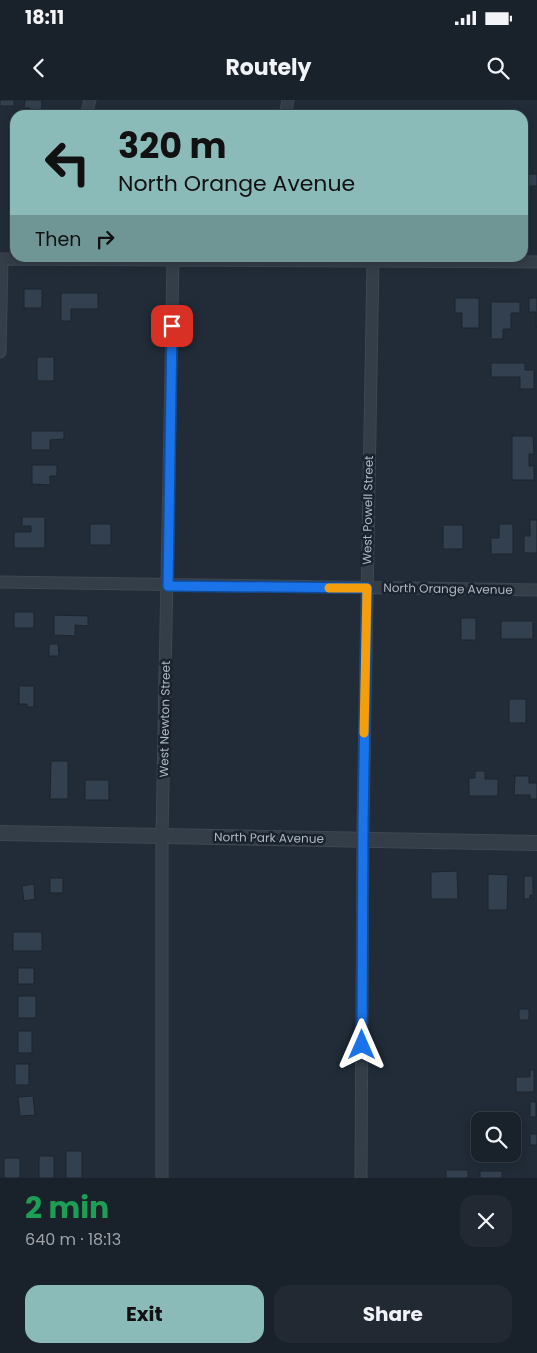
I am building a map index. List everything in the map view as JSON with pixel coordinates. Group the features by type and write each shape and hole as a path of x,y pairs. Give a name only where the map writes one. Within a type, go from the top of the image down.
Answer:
{"street":[{"path":"0,352 1,259"},
{"name":"West Newton Street","path":"162,1178 162,836 173,262"},
{"name":"West Powell Street","path":"361,1178 363,839 373,262"},
{"name":"North Orange Avenue","path":"0,582 537,590"},
{"name":"North Park Avenue","path":"0,833 537,843"}],"building":[{"path":"0,100 14,100 14,106 0,106"},
{"path":"25,100 42,100 41,110 24,108"},
{"path":"528,174 537,174 537,186 530,186 530,202 528,202"},
{"path":"24,289 42,289 42,308 24,308"},
{"path":"61,293 98,293 98,309 71,309 71,321 61,321"},
{"path":"455,298 479,298 479,328 462,328 462,313 455,313"},
{"path":"529,298 537,298 537,327 536,312 529,312"},
{"path":"491,302 520,302 520,313 511,313 511,329 503,329 503,339 491,339"},
{"path":"37,357 54,357 54,381 37,381"},
{"path":"491,363 525,363 525,370 534,370 534,389 520,389 520,377 491,377"},
{"path":"31,431 64,431 64,439 50,440 50,450 31,450"},
{"path":"512,436 533,436 534,454 529,454 529,466 534,466 534,480 512,480"},
{"path":"32,465 57,465 57,476 50,476 50,485 32,484"},
{"path":"22,517 45,517 45,548 14,548 14,532 31,532 31,526 22,526"},
{"path":"530,520 537,520 537,553 524,553 524,536 530,536"},
{"path":"90,524 111,524 111,545 90,545"},
{"path":"499,524 513,524 513,554 491,554 491,538 499,538"},
{"path":"443,525 463,525 463,549 443,549"},
{"path":"14,612 34,612 34,628 14,628"},
{"path":"54,615 88,616 88,626 75,625 75,636 54,635"},
{"path":"461,618 476,618 476,640 461,640"},
{"path":"501,621 533,621 533,639 501,639"},
{"path":"49,644 58,644 59,656 49,656"},
{"path":"19,686 34,686 34,707 27,707 27,704 19,704"},
{"path":"509,699 526,699 526,723 509,723"},
{"path":"51,761 68,761 68,799 50,799"},
{"path":"475,771 485,771 485,779 498,779 498,796 469,796 469,778 475,778"},
{"path":"515,776 529,776 529,783 537,783 537,799 530,799 530,795 514,795"},
{"path":"85,780 109,780 109,800 85,800"},
{"path":"457,871 458,899 431,899 431,872"},
{"path":"488,874 508,875 507,910 488,910"},
{"path":"524,876 533,876 533,895 530,895 530,899 524,899"},
{"path":"50,878 63,878 63,893 50,893"},
{"path":"34,884 35,899 24,901 22,886"},
{"path":"13,932 42,932 42,951 13,951"},
{"path":"18,968 34,968 34,984 18,984"},
{"path":"18,996 36,996 36,1018 18,1018"},
{"path":"519,1009 529,1009 529,1020 519,1020"},
{"path":"18,1031 32,1031 32,1053 18,1053"},
{"path":"15,1064 29,1064 29,1085 15,1085"},
{"path":"530,1070 534,1070 534,1092 516,1092 516,1077 530,1077"},
{"path":"33,1096 35,1115 20,1116 18,1097"},
{"path":"530,1102 536,1102 536,1117 530,1117"},
{"path":"530,1134 537,1134 537,1145 530,1145"},
{"path":"66,1151 82,1151 82,1178 66,1178"},
{"path":"39,1156 54,1156 54,1178 39,1178"},
{"path":"4,1158 20,1158 20,1178 4,1178"},
{"path":"446,1170 468,1170 468,1178 446,1178"},
{"path":"480,1171 502,1171 502,1178 480,1178"}],"slow traffic":[{"path":"329,588 367,588 364,733"}],"route":[{"path":"172,326 168,586 367,588 362,1045"}]}
